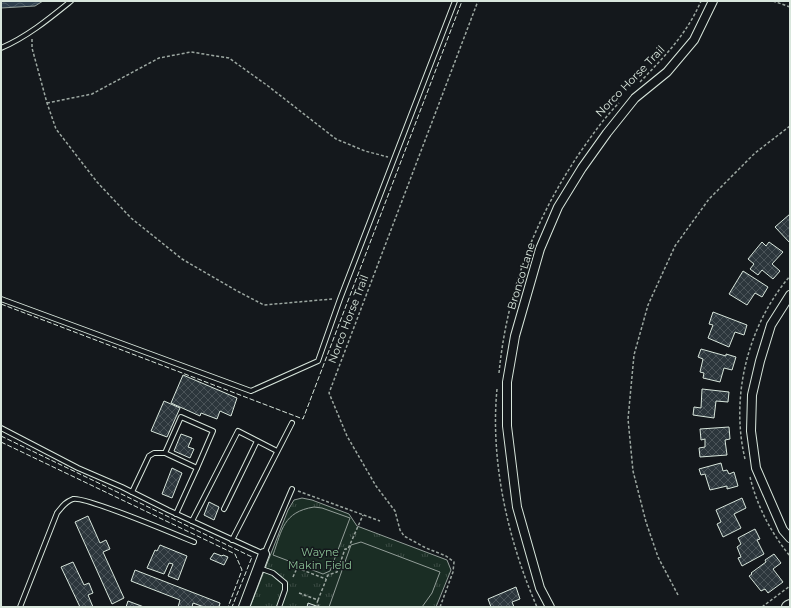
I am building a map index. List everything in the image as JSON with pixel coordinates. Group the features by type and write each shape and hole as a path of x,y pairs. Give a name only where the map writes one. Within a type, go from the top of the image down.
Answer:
{"street":[{"name":"Bronco Lane","path":"550,607 540,588 517,507 507,426 508,382 515,336 540,248 558,207 582,168 635,98 667,72 694,40 713,1"},
{"path":"790,296 772,325 760,361 752,395 750,431 756,468 783,530 790,538"},
{"path":"244,607 264,554"}],"lane":[{"path":"1,48 13,43 31,31 71,1"},
{"path":"1,299 251,391 318,361 340,298 455,1"},
{"path":"165,453 181,417 214,431 176,514"},
{"path":"232,540 292,423"},
{"path":"1,428 78,468 264,554 292,489"},
{"path":"192,521 238,431 277,451"},
{"path":"224,509 258,441"},
{"path":"132,492 149,456 154,453 165,453 197,468"},
{"path":"20,607 57,513 64,504 74,499 82,499 94,503 194,542"},
{"path":"259,568 273,573 285,583 285,590 278,607"}],"path":[{"name":"Norco Horse Trail","path":"440,607 453,572 454,562 446,556 426,548 404,536 400,530 395,511 376,486 347,436 330,392 478,1"},
{"name":"Norco Horse Trail","path":"637,85 668,54 682,36 701,1"},
{"path":"773,1 790,7"},
{"path":"31,31 32,48 47,103 56,129 97,182 131,218 182,259 264,306 340,298"},
{"path":"47,103 92,94 159,58 191,52 229,58 268,86 336,139 365,151 394,159"},
{"name":"Norco Horse Trail","path":"498,378 502,346 514,292 519,273 538,223 570,167 603,120 622,100"},
{"path":"678,595 658,557 646,522 633,471 628,419 634,355 648,305 675,246 709,199 755,153 790,126"},
{"path":"498,385 498,450 505,506 516,549 537,607"},
{"path":"292,489 380,521"},
{"path":"319,607 317,603 326,579 328,575 337,572 345,549 348,549 363,515"},
{"path":"293,577 297,568 326,579"},
{"path":"762,607 790,586"},
{"path":"299,592 318,600"}],"green space":[{"name":"Wayne Makin Field","path":"302,498 312,500 349,514 357,526 447,560 451,570 436,607 250,607 288,510 294,500"},
{"path":"314,507 322,508 350,518 330,571 323,574 273,555 282,530 290,518 304,509"},
{"path":"361,542 440,572 432,593 422,607 329,607 351,545"}],"water":[{"path":"1,1 43,1 35,6 1,8"}],"building":[{"path":"790,214 790,243 775,227"},
{"path":"762,242 766,246 769,242 783,252 772,264 780,271 773,279 762,270 758,275 750,269 754,264 748,259"},
{"path":"743,271 768,287 762,297 755,293 747,305 729,294"},
{"path":"713,312 747,325 744,335 735,332 729,347 708,338 713,325 709,324"},
{"path":"701,349 726,356 726,354 736,357 732,370 724,368 720,382 703,378 704,373 700,372 703,359 698,357"},
{"path":"183,375 237,398 231,416 220,411 217,419 201,413 200,416 171,403"},
{"path":"702,389 729,392 728,402 716,401 714,418 693,415 694,407 701,408"},
{"path":"164,401 180,408 167,437 151,431"},
{"path":"729,427 730,439 725,440 727,455 700,457 699,448 705,447 705,439 701,440 700,429"},
{"path":"181,434 192,438 188,447 194,449 190,458 174,451"},
{"path":"721,463 723,471 727,470 729,474 734,472 738,486 727,489 727,486 710,490 705,474 701,475 699,469"},
{"path":"172,468 182,473 172,498 162,494"},
{"path":"742,498 746,508 734,514 741,528 723,537 717,524 721,522 716,510"},
{"path":"209,502 219,507 214,520 204,515"},
{"path":"88,516 100,543 106,540 110,549 103,552 124,598 112,604 75,522"},
{"path":"755,529 760,539 757,540 764,554 742,566 738,558 741,557 737,547 741,544 738,538"},
{"path":"160,545 187,556 178,580 168,576 173,564 169,563 164,574 147,568 155,550 157,551"},
{"path":"214,553 228,557 224,565 210,559"},
{"path":"774,554 781,563 773,569 783,582 768,593 765,589 761,591 749,576 766,562 765,560"},
{"path":"73,562 84,585 89,583 93,593 88,595 93,607 80,607 61,567"},
{"path":"135,570 220,603 219,607 204,607 193,603 192,607 178,607 180,600 131,581"},
{"path":"516,587 520,599 512,602 514,607 491,607 488,599"},
{"path":"128,601 144,607 126,607"},
{"path":"308,603 319,607 307,607"}],"fence":[{"path":"1,304 303,419 462,1"},
{"path":"1,436 252,557 232,607"},
{"path":"1,442 235,554 242,570 228,607"}]}
